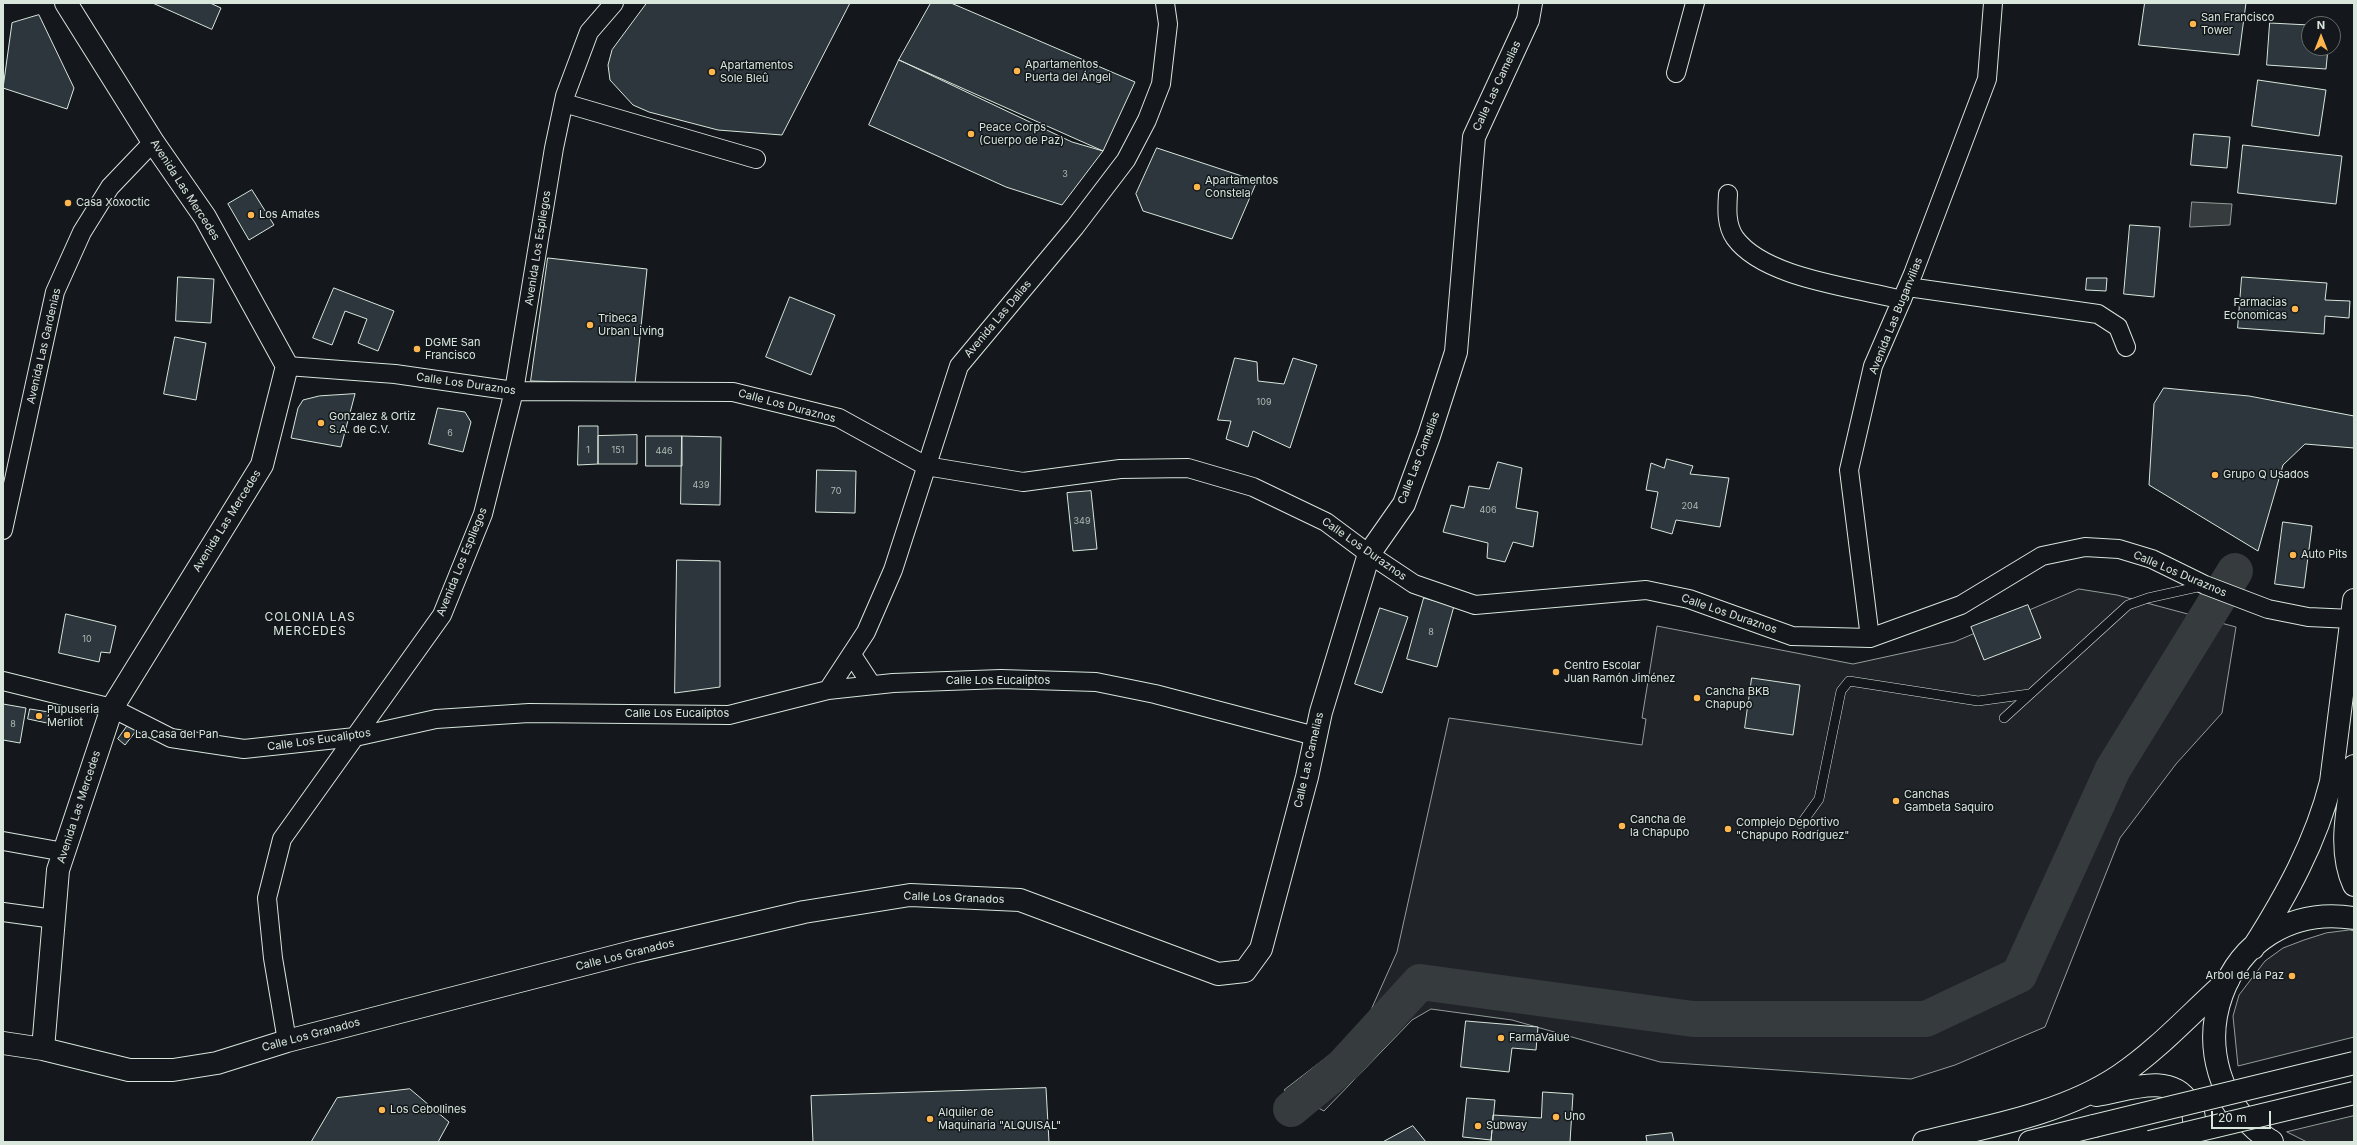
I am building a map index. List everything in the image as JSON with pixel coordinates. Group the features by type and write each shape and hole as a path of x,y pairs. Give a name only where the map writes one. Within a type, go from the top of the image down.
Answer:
{"main road":[{"name":"Avenida Las Mercedes","path":"43,1049 58,870 112,708 262,465 287,366 205,217 153,142 66,3"},
{"name":"Calle Las Camelias","path":"1245,971 1261,949 1321,712 1369,554 1404,504 1429,436 1456,352 1474,137 1528,20 1531,3"},
{"path":"2078,1098 2118,1076 2158,1047 2228,980 2253,948 2280,906 2298,872 2326,805 2332,782 2353,610"},
{"path":"2354,766 2344,847 2350,863 2354,885"},
{"name":"Calle Los Granados","path":"3,1043 43,1049 129,1070 173,1070 218,1063 287,1041 651,948 804,912 910,895 1020,900 1218,974 1245,971"},
{"path":"2253,948 2281,928 2297,922 2330,916 2354,918"},
{"path":"2228,980 2219,1001 2214,1023 2213,1046 2217,1069 2225,1091 2237,1110 2253,1128 2272,1142"},
{"path":"2030,1142 2354,1063"},
{"path":"1924,1142 2006,1122 2078,1098 2160,1085 2174,1088 2185,1096 2192,1109 2194,1123 2191,1142"},
{"path":"2150,1142 2354,1093"},
{"path":"2267,1142 2272,1142"}],"street":[{"name":"Avenida Los Espliegos","path":"287,1041 273,958 267,898 282,839 442,615 484,514 514,391 554,148 564,103 589,32 614,3"},
{"name":"Avenida Las Dalias","path":"828,690 866,632 893,570 959,366 1075,227 1122,166 1144,127 1161,84 1168,24 1166,3"},
{"path":"1676,73 1695,3"},
{"name":"Avenida Las Buganvilias","path":"1870,638 1849,470 1873,366 1905,293 1987,79 1993,3"},
{"path":"564,103 756,159"},
{"name":"Avenida Las Gardenias","path":"3,530 55,292 82,232 110,188 153,142"},
{"path":"1728,194 1727,216 1735,238 1752,254 1802,278 1905,293 2098,314 2118,327 2126,347"},
{"name":"Calle Los Duraznos","path":"287,366 395,374 514,391 733,392 839,418 926,466 1023,482 1120,468 1188,468 1253,487 1320,518 1369,554 1414,584 1475,605 1646,590 1689,599 1792,636 1870,638 1961,605 2042,556 2085,547 2119,549 2152,559 2205,585 2268,609 2308,617 2353,610"},
{"path":"852,655 871,684"},
{"name":"Calle Los Eucaliptos","path":"3,681 112,708 171,738 244,749 354,737 436,718 521,713 729,715 828,690 871,684 1001,679 1096,682 1155,694 1315,736"},
{"path":"3,841 64,852"},
{"path":"3,912 54,920"}],"lane":[{"path":"2004,718 2128,605 2148,598 2205,585"},
{"path":"1801,824 1819,799 1841,692 1849,681 1978,700 2029,694"}],"shaded area":[{"path":"2192,202 2232,204 2230,225 2190,227"},
{"name":"Complejo Deportivo \"Chapupo Rodríguez\"","path":"2079,589 2117,595 2236,627 2222,713 2176,764 2120,838 2045,1027 1955,1065 1911,1079 1660,1062 1512,1020 1431,1009 1412,1020 1324,1111 1284,1090 1362,1030 1397,952 1449,718 1642,745 1646,719 1642,718 1657,626 1853,664 1954,642"},
{"path":"2350,930 2354,931 2354,1037 2238,1066 2233,1016 2239,995 2265,961 2283,948 2304,940 2326,933"},
{"path":"2354,1116 2354,1142 2307,1142 2287,1132"}],"building":[{"path":"153,3 210,3 221,8 212,29"},
{"name":"Apartamentos Sole Bleû","path":"647,3 850,3 782,135 718,130 649,112 633,105 610,80 608,65 612,50"},
{"name":"Apartamentos Puerta del Ángel","path":"931,3 951,3 1135,82 1103,151 899,60"},
{"name":"San Francisco Tower","path":"2145,3 2246,3 2239,55 2139,45"},
{"path":"39,15 74,88 67,109 3,88 12,23"},
{"path":"2270,23 2301,25 2301,56 2327,56 2326,69 2267,65"},
{"name":"Peace Corps (Cuerpo de Paz)","path":"899,60 1072,142 1103,151 1062,205 1006,187 869,125"},
{"path":"2258,80 2326,90 2319,136 2252,126"},
{"path":"2194,134 2230,137 2227,168 2191,165"},
{"path":"2243,145 2342,156 2336,204 2238,193"},
{"name":"Apartamentos Constela","path":"1157,148 1257,181 1232,239 1143,211 1136,194"},
{"name":"Los Amates","path":"252,190 274,225 249,240 228,204"},
{"path":"2130,225 2160,227 2154,297 2124,294"},
{"name":"Tribeca Urban Living","path":"548,258 647,269 635,384 531,381"},
{"path":"178,277 214,279 211,323 176,321"},
{"name":"Farmacias Economicas","path":"2242,277 2327,283 2325,300 2350,301 2349,318 2325,316 2324,334 2238,328"},
{"path":"2087,278 2107,278 2106,291 2086,290"},
{"path":"334,288 394,311 378,351 358,343 367,319 345,311 332,345 313,338"},
{"path":"790,297 835,315 811,375 766,357"},
{"path":"175,337 206,343 196,400 164,394"},
{"path":"1235,358 1257,362 1258,381 1284,384 1293,358 1317,365 1290,448 1253,431 1248,447 1226,439 1231,421 1218,420"},
{"name":"Grupo Q Usados","path":"2164,388 2249,396 2354,416 2354,448 2305,444 2283,465 2258,551 2149,485 2154,404"},
{"name":"Gonzalez & Ortiz S.A. de C.V.","path":"355,394 341,447 291,438 298,408 303,400 319,396"},
{"path":"438,408 465,412 471,422 463,452 429,444"},
{"path":"579,426 598,426 598,464 578,465"},
{"path":"637,435 637,464 598,464 598,436"},
{"path":"646,436 682,436 682,466 646,466"},
{"path":"682,436 721,437 720,505 681,504"},
{"path":"1667,459 1693,466 1690,474 1729,478 1720,527 1676,520 1672,534 1651,528 1658,492 1646,490 1651,463 1664,468"},
{"path":"1498,462 1522,468 1516,508 1538,512 1533,547 1513,542 1505,562 1487,558 1488,543 1443,532 1451,505 1464,508 1469,486 1489,489"},
{"path":"817,470 856,471 855,513 816,512"},
{"path":"1091,491 1097,549 1073,551 1067,493"},
{"name":"Auto Pits","path":"2283,522 2312,526 2304,588 2275,584"},
{"path":"677,560 720,561 720,687 675,693"},
{"path":"1424,598 1454,606 1437,667 1407,659"},
{"path":"2028,605 2041,638 1984,660 1971,627"},
{"path":"1380,608 1408,617 1382,693 1355,684"},
{"path":"66,614 116,626 110,653 101,652 99,662 59,653"},
{"path":"1752,678 1800,685 1793,735 1745,728"},
{"path":"3,704 26,708 20,743 3,740"},
{"name":"Pupuseria Merliot","path":"30,709 49,712 47,723 28,719"},
{"name":"La Casa del Pan","path":"128,725 136,731 125,745 118,739"},
{"name":"FarmaValue","path":"1466,1021 1538,1027 1536,1050 1512,1048 1509,1072 1461,1067"},
{"name":"Alquiler de Maquinaria \"ALQUISAL\"","path":"1046,1088 1049,1142 813,1142 811,1096"},
{"name":"Los Cebollines","path":"410,1089 449,1122 438,1142 311,1142 337,1098"},
{"name":"Uno","path":"1543,1092 1573,1094 1570,1142 1491,1142 1493,1115 1541,1118"},
{"name":"Subway","path":"1467,1098 1495,1100 1491,1140 1463,1137"},
{"path":"1413,1126 1426,1142 1383,1142"},
{"path":"1672,1133 1674,1142 1647,1142 1646,1136"}],"waterway":[{"path":"1291,1109 1344,1065 1420,982 1693,1019 1926,1019 2019,975 2113,769 2235,571"}],"place":[{"name":"San Francisco Tower","path":"2193,24"},
{"name":"Apartamentos Puerta del Ángel","path":"1017,71"},
{"name":"Apartamentos Sole Bleû","path":"712,72"},
{"name":"Peace Corps (Cuerpo de Paz)","path":"971,134"},
{"name":"Apartamentos Constela","path":"1197,187"},
{"name":"Casa Xoxoctic","path":"68,203"},
{"name":"Los Amates","path":"251,215"},
{"name":"Farmacias Economicas","path":"2295,309"},
{"name":"Tribeca Urban Living","path":"590,325"},
{"name":"DGME San Francisco","path":"417,349"},
{"name":"Gonzalez & Ortiz S.A. de C.V.","path":"321,423"},
{"name":"Grupo Q Usados","path":"2215,475"},
{"name":"Auto Pits","path":"2293,555"},
{"name":"Centro Escolar Juan Ramón Jiménez","path":"1556,672"},
{"name":"Cancha BKB Chapupo","path":"1697,698"},
{"name":"Pupuseria Merliot","path":"39,716"},
{"name":"La Casa del Pan","path":"127,735"},
{"name":"Canchas Gambeta Saquiro","path":"1896,801"},
{"name":"Cancha de la Chapupo","path":"1622,826"},
{"name":"Complejo Deportivo \"Chapupo Rodríguez\"","path":"1728,829"},
{"name":"Arbol de la Paz","path":"2292,976"},
{"name":"FarmaValue","path":"1501,1038"},
{"name":"Los Cebollines","path":"382,1110"},
{"name":"Uno","path":"1556,1117"},
{"name":"Alquiler de Maquinaria \"ALQUISAL\"","path":"930,1119"},
{"name":"Subway","path":"1478,1126"}],"district":[{"name":"COLONIA LAS MERCEDES","path":"310,624"}]}
